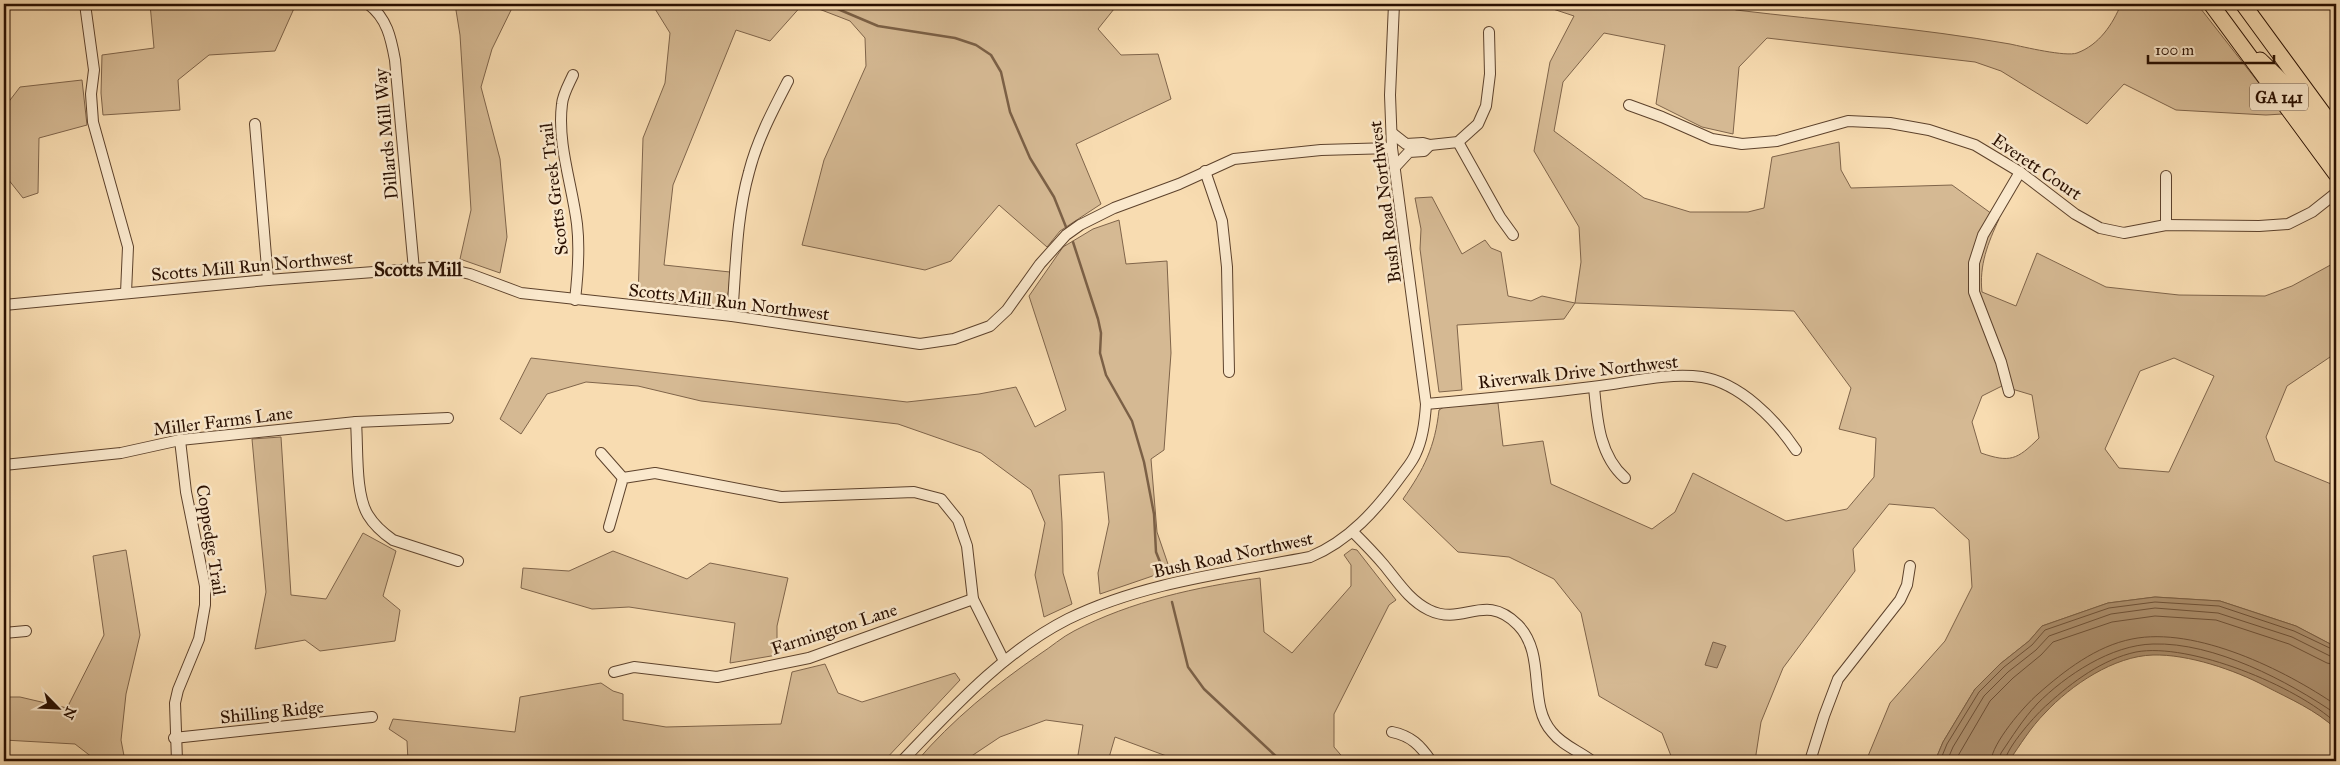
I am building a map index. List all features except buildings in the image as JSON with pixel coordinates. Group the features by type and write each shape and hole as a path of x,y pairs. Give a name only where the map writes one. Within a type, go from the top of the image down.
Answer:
{"highway":[{"name":"GA 141","path":"2211,4 2336,174"},
{"name":"GA 141","path":"2243,4 2336,131"},
{"path":"2244,49 2261,61 2288,87 2336,150"}],"street":[{"path":"85,4 94,70 90,94 93,122 128,247 126,293"},
{"name":"Dillards Mill Way","path":"368,4 379,12 385,22 391,37 395,60 414,270"},
{"path":"2041,4 2046,4"},
{"name":"Bush Road Northwest","path":"902,761 954,706 1004,661 1067,620 1115,600 1192,578 1310,557 1327,550 1353,532 1386,497 1416,455 1424,430 1426,404 1396,166 1392,148 1390,86 1391,5"},
{"path":"1392,133 1406,144 1422,143 1430,145 1458,142 1478,124 1486,106 1490,74 1489,32"},
{"name":"Scotts Greek Trail","path":"573,75 562,102 561,138 572,185 580,257 575,300"},
{"path":"732,316 744,194 748,173 766,125 788,81"},
{"name":"Everett Court","path":"1628,106 1662,117 1712,139 1742,144 1777,141 1848,121 1890,123 1928,130 1960,139 1976,146 2020,172 2075,214 2100,228 2124,233 2166,225 2259,226 2288,224 2312,212 2336,193"},
{"path":"254,124 268,280"},
{"path":"1458,142 1500,216 1513,235"},
{"path":"1396,166 1409,152 1424,150 1430,145"},
{"name":"Scotts Mill Run Northwest","path":"4,305 268,280 440,268 470,274 521,293 732,316 920,344 954,339 990,326 1007,310 1040,264 1066,235 1080,225 1205,171 1234,159 1321,150 1392,148"},
{"path":"1205,171 1222,221 1227,267 1229,372"},
{"path":"2009,392 1974,292 1974,263 1982,235 2020,172"},
{"path":"2166,176 2166,225"},
{"name":"Riverwalk Drive Northwest","path":"1426,404 1594,387 1670,376 1702,377 1738,392 1785,434 1796,450"},
{"path":"1594,387 1598,425 1608,457 1614,469 1625,478"},
{"name":"Miller Farms Lane","path":"4,465 121,454 180,440 356,422 448,418"},
{"path":"356,422 361,493 368,516 393,540 458,562"},
{"name":"Coppedge Trail","path":"177,761 174,738 175,703 178,690 199,640 205,605 205,586 186,492 180,440"},
{"path":"601,453 623,478"},
{"path":"623,478 655,473 781,497 914,492 941,499 958,520 967,546 972,599 1004,661"},
{"path":"609,527 623,478"},
{"path":"1353,532 1412,599 1431,611 1447,615 1494,609 1506,614 1520,627 1532,645 1542,714 1551,732 1592,761"},
{"path":"1810,761 1838,679 1900,600 1907,585 1910,566"},
{"name":"Farmington Lane","path":"614,672 634,667 717,678 809,658 972,599"},
{"path":"4,633 26,631"},
{"name":"Shilling Ridge","path":"174,738 372,717"},
{"path":"1392,732 1405,735 1416,741 1431,761"}],"shaded area":[{"path":"150,4 296,4 275,51 209,55 178,80 180,110 103,115 101,93 102,55 154,48"},
{"path":"455,4 514,4 492,49 481,87 500,159 507,237 500,273 460,259 471,210 460,35"},
{"path":"652,4 803,4 770,41 736,30 673,185 664,265 730,272 727,297 719,308 638,298 643,138 665,83 670,33"},
{"path":"806,4 1118,4 1098,29 1121,55 1158,54 1171,99 1076,144 1101,204 1060,231 1047,247 999,205 951,261 925,270 802,245 824,160 866,66 865,38 850,21"},
{"path":"1483,4 1724,4 1736,10 1942,33 2072,54 2092,45 2104,33 2114,19 2121,4 2197,4 2283,114 2266,115 2176,110 2124,84 2087,124 2001,71 1975,62 1767,38 1739,67 1733,134 1702,127 1656,104 1665,45 1604,33 1563,82 1554,131 1644,198 1690,212 1748,212 1764,208 1772,157 1839,142 1841,170 1851,188 1952,185 1999,219 1985,254 1981,282 1982,292 2016,306 2037,253 2106,287 2179,295 2265,296 2292,286 2336,262 2336,353 2287,386 2266,437 2275,461 2336,486 2336,647 2296,626 2220,601 2155,597 2108,603 2042,626 2029,641 2000,664 1975,689 1943,742 1935,761 1866,761 1890,703 1945,641 1972,587 1969,540 1934,508 1889,504 1853,549 1855,571 1783,668 1761,722 1755,761 1673,761 1662,733 1599,696 1581,613 1554,579 1509,557 1458,552 1403,499 1423,467 1435,435 1439,410 1444,407 1498,403 1503,446 1543,441 1551,484 1652,529 1675,512 1693,473 1786,521 1847,509 1874,477 1876,438 1839,429 1851,388 1794,311 1575,303 1581,262 1579,227 1534,151 1550,62 1574,16 1550,8 1491,6","holes":["2174,358 2214,376 2169,472 2119,468 2105,449 2140,371","2002,386 2032,395 2039,438 2025,451 2013,458 1999,458 1981,453 1972,422 1982,396"]},
{"path":"82,80 87,125 39,138 38,193 23,198 4,174 4,108 20,87"},
{"path":"1432,197 1462,254 1485,240 1491,248 1501,252 1508,296 1531,301 1542,296 1575,303 1564,319 1457,325 1462,390 1439,392 1420,249 1421,229 1415,198"},
{"path":"1119,220 1126,264 1167,261 1171,353 1164,450 1151,459 1157,532 1170,570 1100,594 1098,573 1109,522 1104,472 1059,475 1063,573 1072,604 1044,617 1035,575 1045,523 1031,490 981,453 898,424 701,401 638,386 586,382 547,394 521,434 500,419 531,358 907,402 979,394 1016,387 1035,427 1066,410 1029,296 1063,247 1093,229"},
{"path":"281,437 291,595 326,599 363,533 396,551 383,596 400,610 395,641 320,651 305,640 255,649 266,592 252,439"},
{"path":"1352,549 1357,550 1396,600 1389,605 1334,714 1334,747 1346,761 1180,761 1115,737 1108,761 1077,761 1083,725 1046,720 1000,737 964,761 917,761 945,731 975,704 1065,636 1096,620 1141,603 1188,591 1260,578 1264,632 1292,653 1351,586 1351,565 1344,555"},
{"path":"126,550 140,635 126,694 121,740 125,761 97,761 75,744 4,740 4,697 20,697 67,708 104,635 93,556"},
{"path":"613,551 687,579 710,563 788,578 777,626 777,655 730,663 735,623 629,607 592,609 521,588 523,568 569,571"},
{"path":"825,664 838,693 862,702 955,673 960,680 884,761 809,759 807,761 408,761 407,741 389,729 393,719 515,732 520,697 601,683 613,691 623,694 623,720 666,727 781,724 792,672"}],"water":[{"path":"2155,597 2220,601 2296,626 2336,647 2336,729 2302,705 2240,674 2196,660 2167,655 2153,655 2138,657 2109,666 2067,692 2040,718 2009,761 1935,761 1943,742 1975,689 2000,664 2029,641 2042,626 2108,603"},
{"path":"1713,642 1726,646 1717,668 1705,665"}],"waterway":[{"path":"826,4 878,26 955,38 976,45 991,55 1001,72 1010,112 1030,158 1054,197 1066,227"},
{"path":"1073,242 1098,319 1101,333 1100,353 1106,375 1132,421 1144,462 1154,514 1156,552 1164,572"},
{"path":"1172,602 1188,667 1204,689 1281,761"}],"district":[{"name":"Scotts Mill","path":"418,269"}]}
